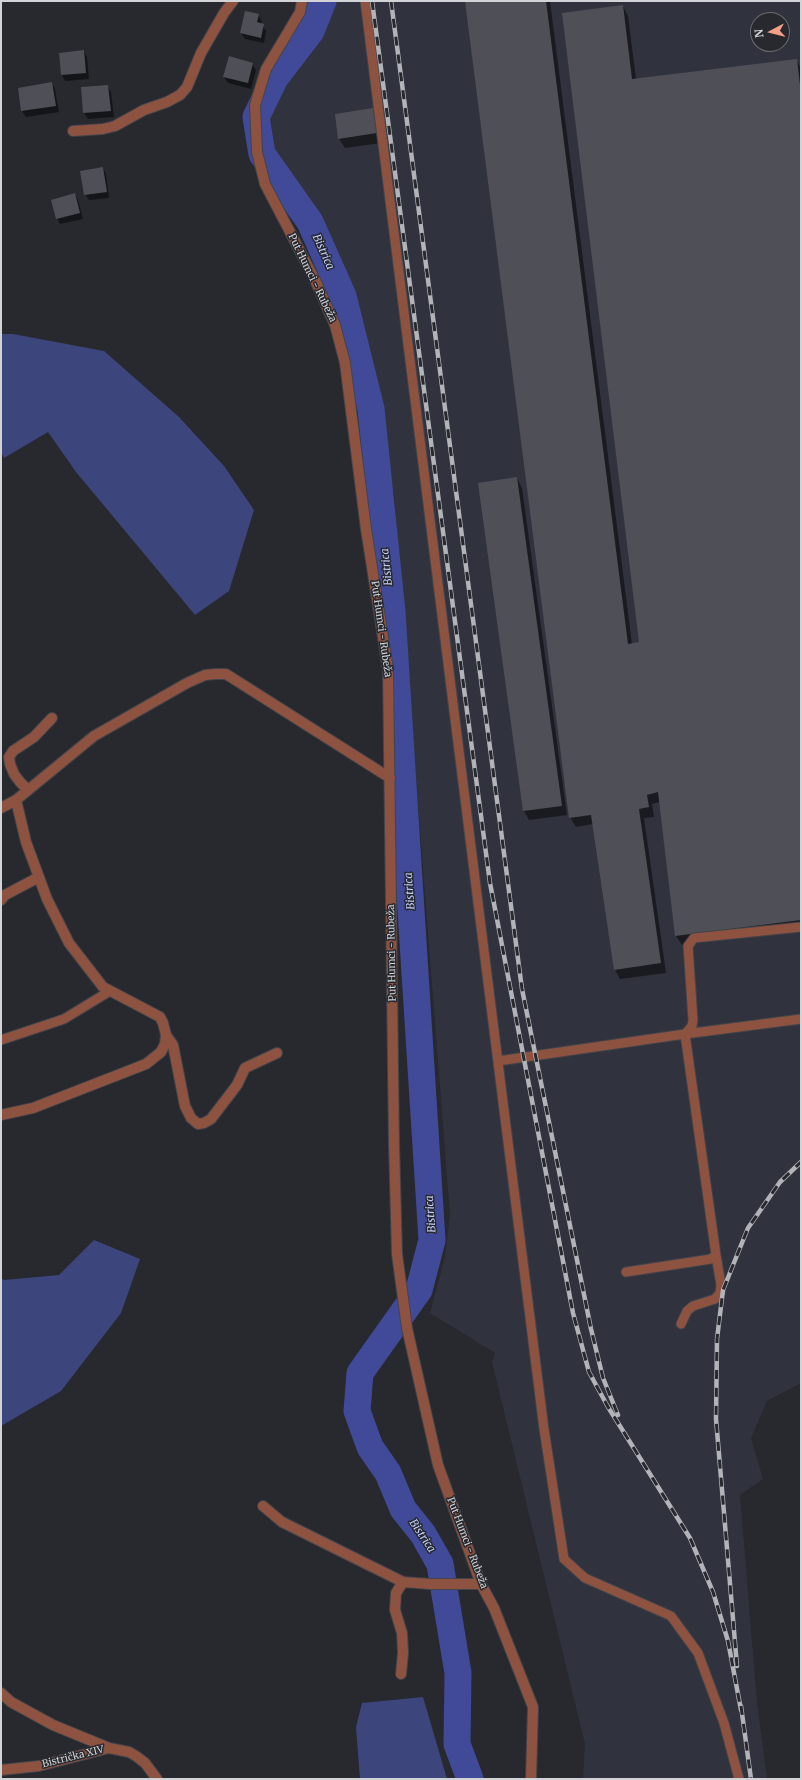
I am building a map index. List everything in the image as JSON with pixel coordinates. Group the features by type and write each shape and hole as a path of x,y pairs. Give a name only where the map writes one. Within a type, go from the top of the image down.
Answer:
{"street":[{"path":"73,131 103,129 115,126 144,110 167,102 180,95 187,87 201,53 224,13 233,1"},
{"name":"Put Humci - Rubeža","path":"302,1 300,12 266,69 255,105 257,152 265,184 315,280 335,325 345,363 366,529 388,669 394,1144 397,1254 408,1328 438,1465 481,1584 494,1608 533,1707 531,1779"},
{"path":"1,808 16,800 94,736 187,684 205,675 215,674 226,674 390,778"},
{"path":"28,790 14,774 9,757 13,751 34,737 52,718"},
{"path":"1,1115 33,1108 146,1064 161,1052 165,1044 166,1035 160,1017 103,987 69,943 47,899 26,842 16,800"},
{"path":"1,900 5,895 39,877"},
{"path":"166,1035 173,1045 185,1106 191,1118 198,1124 204,1123 211,1119 237,1084 245,1068 278,1053"},
{"path":"263,1506 282,1522 403,1582 430,1584 481,1584"},
{"path":"401,1674 403,1653 402,1633 396,1610 396,1593 403,1582"},
{"path":"1,1694 11,1702 53,1725 109,1748"},
{"name":"Bistrička XIV","path":"1,1770 38,1766 109,1748 129,1752 136,1756 145,1763 157,1779"}],"lane":[{"path":"365,1 544,1429 564,1559 585,1578 671,1616 698,1652 724,1723 738,1779"},
{"path":"681,1324 687,1311 693,1306 715,1299 720,1294 721,1285 685,1034 692,1026 693,1020 688,946 694,938 801,927"},
{"path":"1,1040 64,1019 110,991"},
{"path":"498,1061 801,1019"},
{"path":"626,1272 711,1259 716,1255"}],"shaded area":[{"path":"330,1 801,1 801,1383 767,1401 751,1438 763,1479 740,1495 757,1703 767,1779 583,1779 585,1744 492,1362 495,1353 430,1313 445,1257 450,1215 394,495 375,392 354,301 315,219 276,162 267,136 268,106 282,77 316,44"},
{"path":"1,334 13,334 104,351 179,417 224,466 254,510 229,591 195,615 76,472 48,432 4,458 1,452"},
{"path":"94,1240 140,1259 121,1313 61,1391 1,1426 1,1278 4,1280 59,1275"},
{"path":"423,1697 447,1779 360,1779 356,1727 362,1703"}],"building":[{"path":"465,1 546,1 628,644 639,642 562,13 623,5 632,79 797,59 801,94 801,920 675,936 658,792 647,795 649,807 639,809 661,963 614,970 591,815 569,818"},
{"path":"245,11 259,14 257,22 264,24 261,38 240,33"},
{"path":"84,50 86,73 61,75 59,53"},
{"path":"229,56 253,63 248,83 223,77"},
{"path":"52,82 56,106 21,111 18,88"},
{"path":"108,85 111,111 83,113 81,87"},
{"path":"373,108 377,133 338,139 335,114"},
{"path":"103,167 107,192 84,195 80,171"},
{"path":"75,193 80,213 56,219 51,200"},
{"path":"517,477 562,806 523,811 478,483"}],"waterway":[{"name":"Bistrica","path":"323,1 311,31 275,78 256,117 262,154 310,222 343,296 371,409 392,612 432,1240 419,1290 360,1373 357,1411 370,1447 388,1473 403,1509 423,1534 440,1564 458,1673 457,1744 470,1779"}],"railway":[{"path":"372,1 490,883 573,1313 589,1372 608,1407 690,1538 713,1592 728,1641 741,1710"},
{"path":"391,1 522,989 591,1329 603,1378 618,1415"},
{"path":"737,1666 716,1419 717,1339 723,1290 748,1228 780,1182 801,1162"},
{"path":"741,1706 751,1779"}]}
